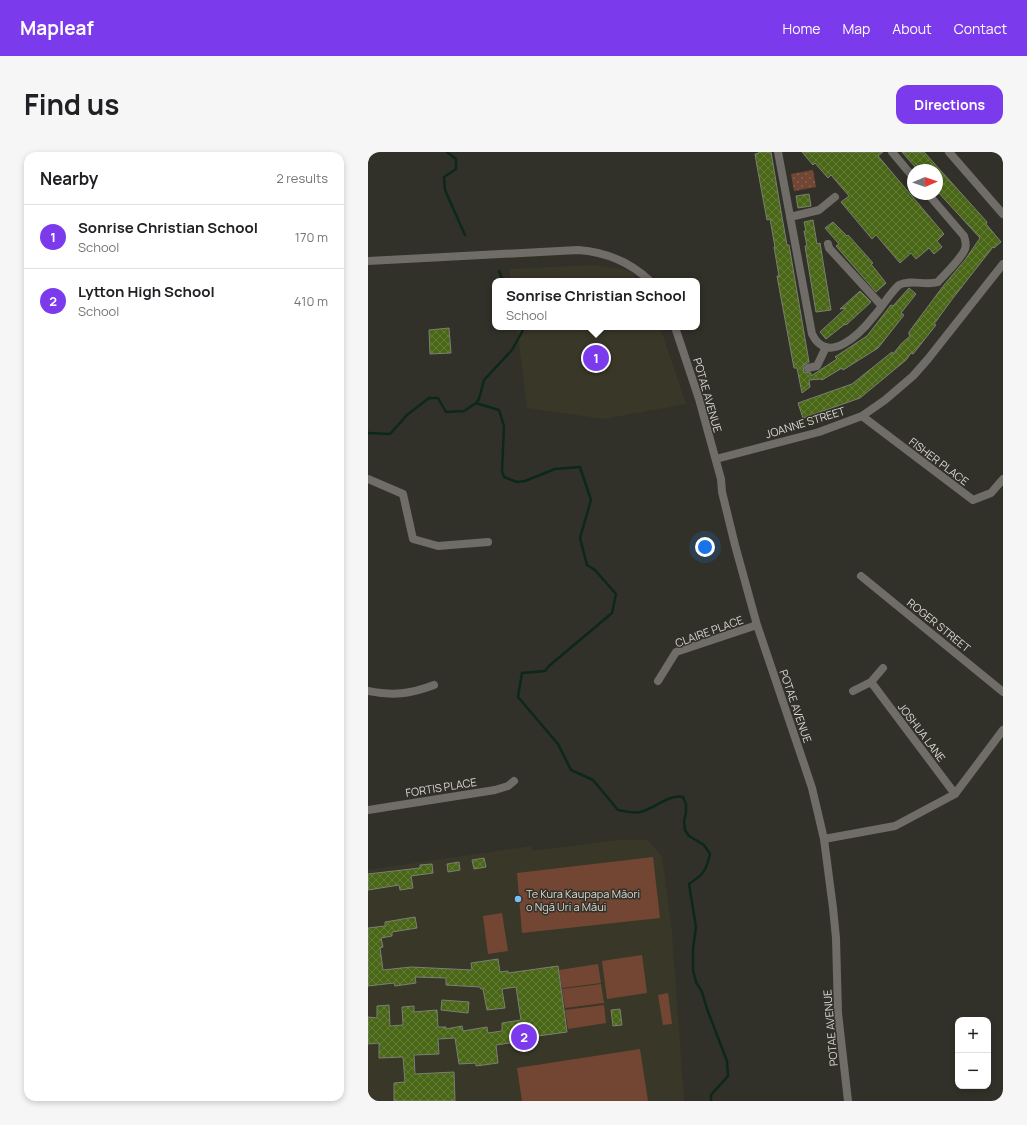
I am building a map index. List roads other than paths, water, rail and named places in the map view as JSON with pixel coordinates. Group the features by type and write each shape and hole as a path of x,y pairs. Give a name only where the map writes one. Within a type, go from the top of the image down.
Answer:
{"street":[{"path":"778,152 812,334 815,341 826,348 832,349 841,346 854,336 874,317 896,288 904,283 934,284 938,282 965,249 966,243 964,236 933,200"},
{"path":"892,152 907,169"},
{"path":"949,152 1003,214"},
{"path":"790,217 819,210 835,197"},
{"path":"828,244 829,248 882,306"},
{"path":"368,261 578,250 600,252 618,258 634,267 647,278"},
{"name":"JOANNE STREET","path":"716,459 819,432 862,416 885,400 918,370 1003,264"},
{"name":"POTAE AVENUE","path":"676,330 699,399 716,459 735,545 757,625 804,764 824,839 836,938 838,1014 848,1101"},
{"path":"808,368 817,366 826,348"},
{"name":"FISHER PLACE","path":"862,416 973,500 992,494 1003,479"},
{"path":"368,479 403,494 413,539 438,546 488,542"},
{"name":"ROGER STREET","path":"860,576 1003,692"},
{"name":"CLAIRE PLACE","path":"658,681 676,652 757,625"},
{"path":"853,691 871,682 883,668"},
{"name":"JOSHUA LANE","path":"871,682 955,794"},
{"path":"368,691 382,694 401,694 415,692 434,685"},
{"path":"824,839 895,826 955,794 1003,730"},
{"name":"FORTIS PLACE","path":"368,810 495,790 508,786 514,781"}],"waterway":[{"path":"447,152 456,159 456,169 444,177 445,190 465,235"},
{"path":"499,271 502,278"},
{"path":"476,403 479,399 484,380 512,350 523,330"},
{"path":"368,433 390,434 407,415 429,398 438,398 446,412 464,411 476,403 499,410 504,426 502,471 504,477 517,482 525,481 555,469 580,467 591,500 580,538 587,565 595,570 616,594 612,613 545,671 522,673 518,697 558,744 571,770 593,780 618,810 637,813 672,798 683,797 686,804 684,821 685,830 689,836 704,845 710,854 704,872 689,884 696,927 693,949 693,970 696,982 702,992 727,1061 728,1076 711,1095 711,1101"}],"place":[{"name":"Sonrise Christian School","path":"596,358"},
{"name":"Te Kura Kaupapa Māori o Ngā Uri a Māui","path":"518,899"},
{"name":"Lytton High School","path":"524,1037"}]}
